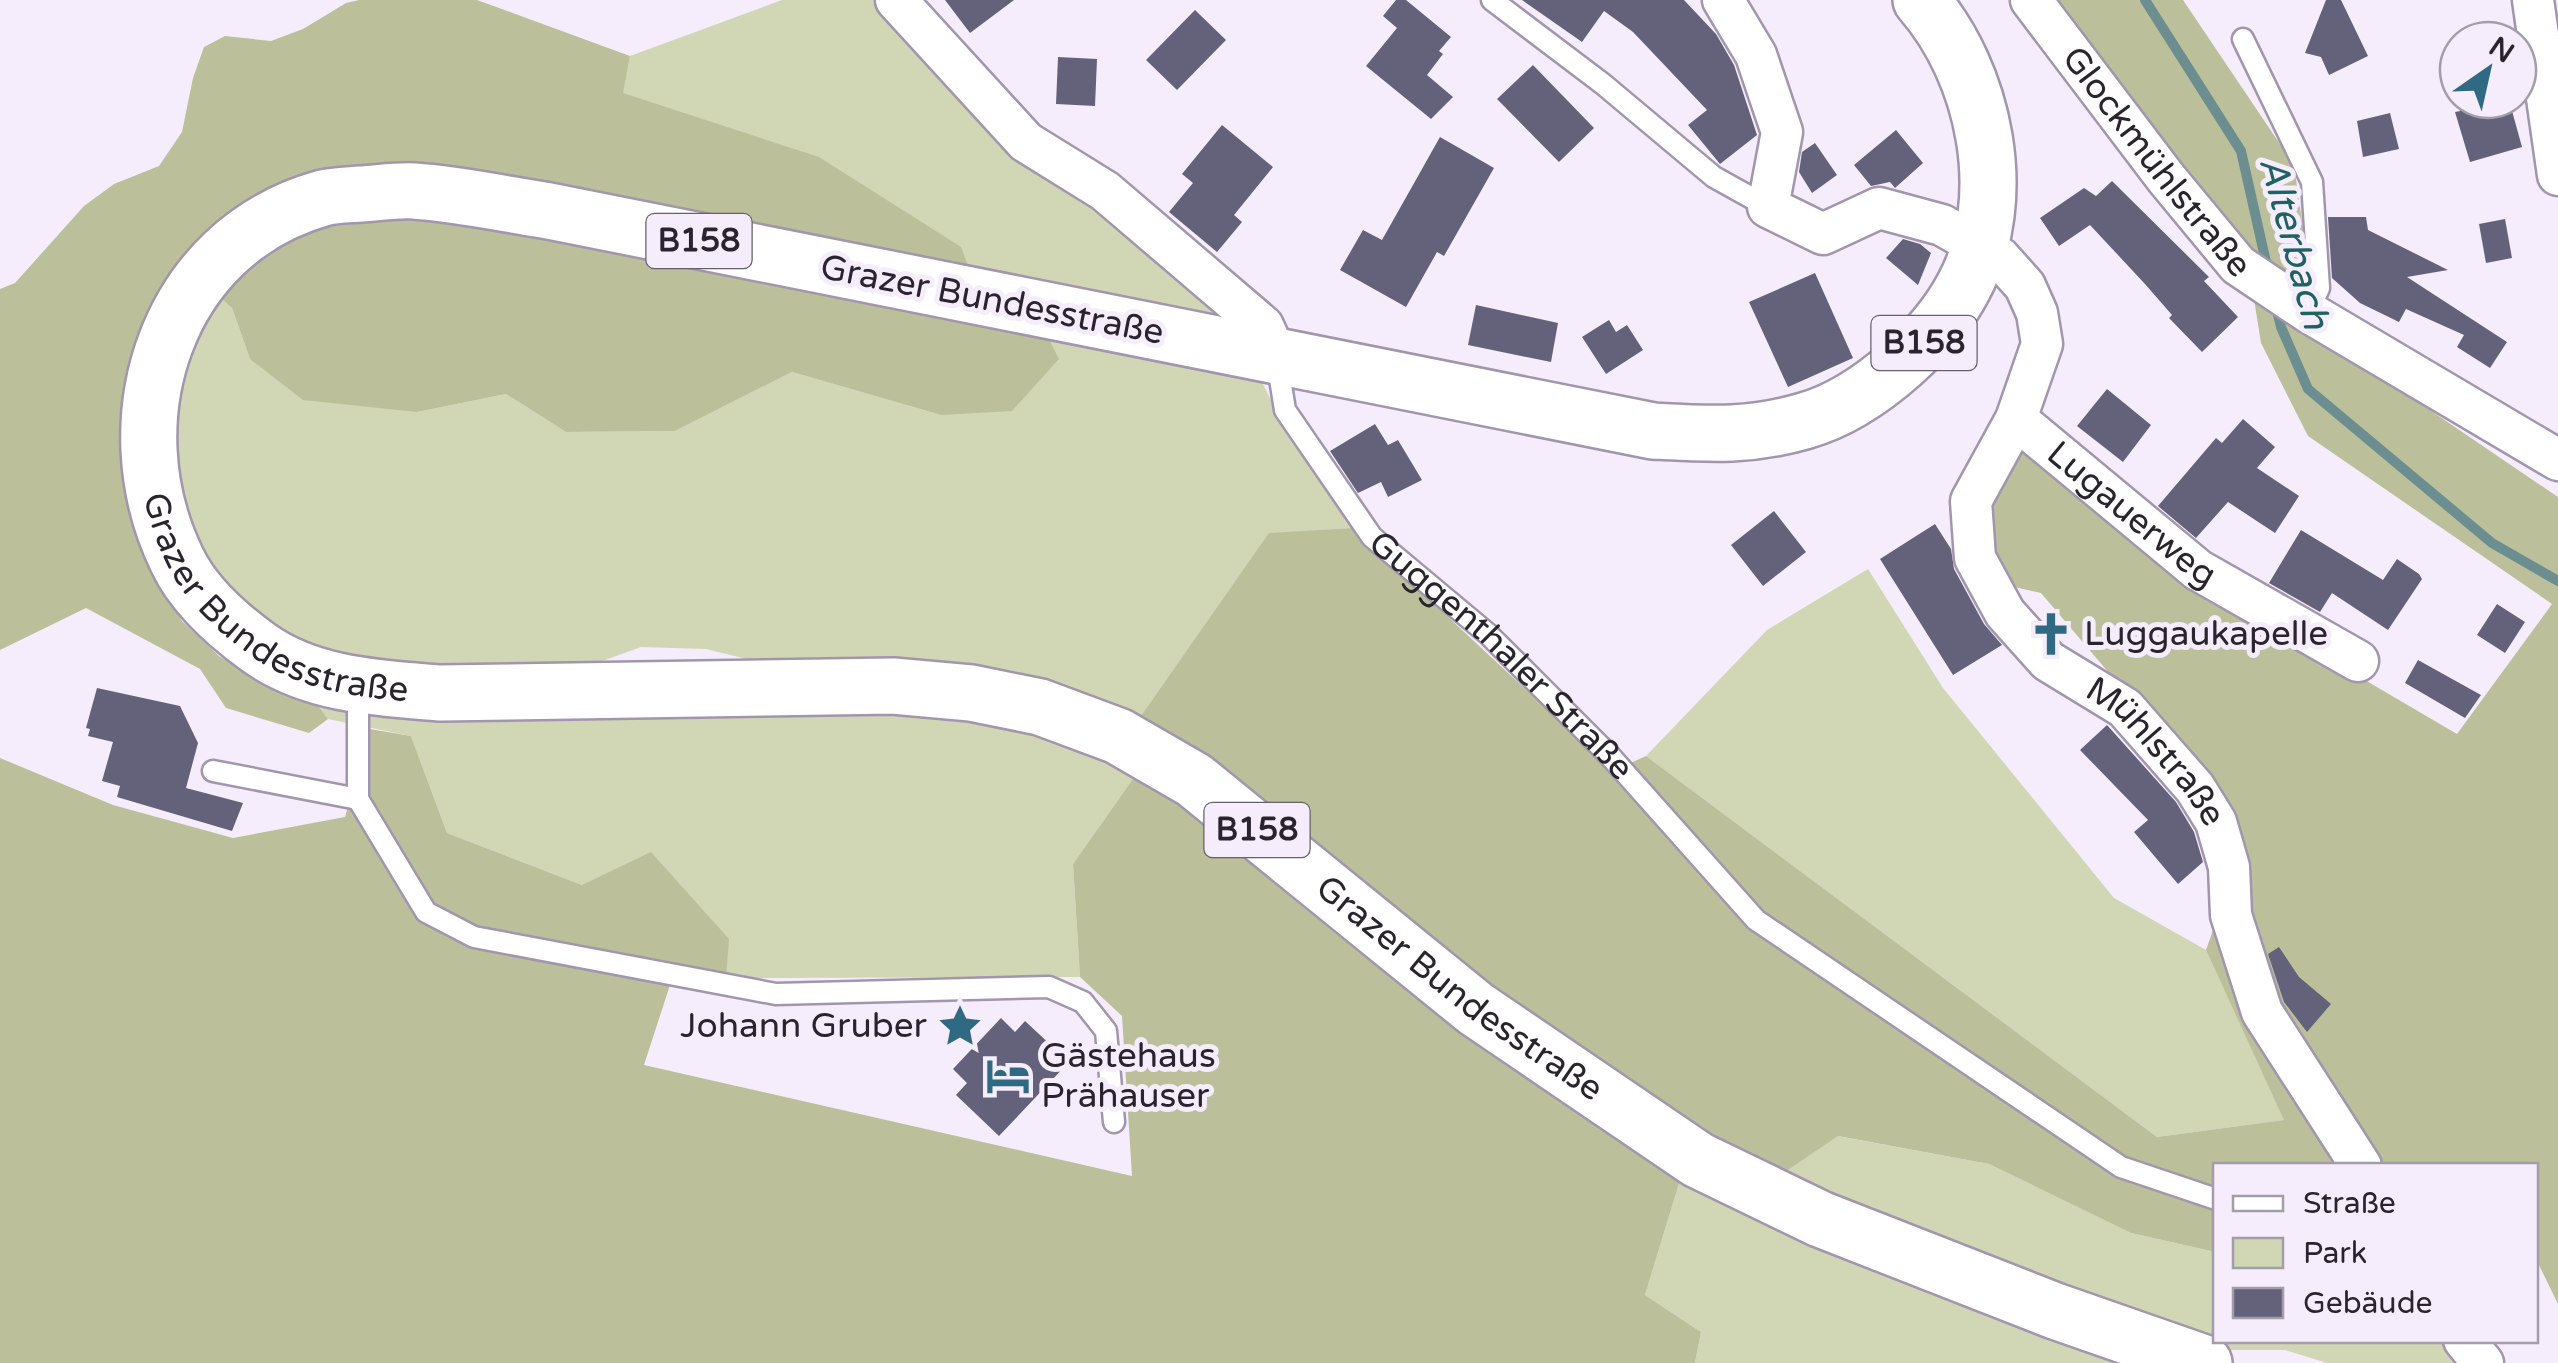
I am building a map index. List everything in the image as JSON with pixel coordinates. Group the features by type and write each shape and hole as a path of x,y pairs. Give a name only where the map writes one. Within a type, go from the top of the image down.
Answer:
{"main road":[{"name":"Grazer Bundesstraße","path":"1921,0 1939,20 1971,80 1987,149 1987,211 1978,245 1965,285 1926,341 1876,386 1807,420 1738,436 1653,431 498,202 412,190 325,197 270,220 226,250 188,294 158,363 147,434 154,500 178,562 216,614 262,650 306,673 365,687 440,694 893,686 971,693 1040,708 1118,736 1194,780 1476,1009 1698,1160 1820,1220 2204,1363"}],"street":[{"name":"Guggenthaler Straße","path":"896,0 1026,142 1105,190 1263,326 1276,357"},
{"path":"1723,0 1756,55 1782,132 1768,207"},
{"name":"Glockmühlstraße","path":"2031,0 2166,178 2238,265 2308,312 2558,460"},
{"path":"2533,0 2558,175"},
{"name":"Mühlstraße","path":"1768,207 1823,234 1879,208 1942,225 2000,258 2025,286 2036,312 2042,344 2016,420 1971,501 1975,558 2005,613 2048,661 2125,708 2195,788 2216,822 2230,867 2231,916 2262,1012 2358,1163"},
{"name":"Lugauerweg","path":"2016,420 2198,570 2358,661"},
{"path":"2467,1343 2484,1363"}],"lane":[{"path":"1492,0 1603,84 1714,177 1768,207"},
{"path":"2243,38 2312,182 2319,288 2308,312"},
{"name":"Guggenthaler Straße","path":"1276,357 1284,410 1372,537 1488,634 1596,742 1756,920 2122,1167 2213,1198"},
{"path":"365,687 358,712 358,799 426,912 474,937 776,994 1049,987 1083,1002 1106,1031 1114,1122"},
{"path":"213,770 358,799"}],"green space":[{"path":"359,0 477,0 630,56 623,93 819,157 961,247 973,279 338,170 299,178 254,199 185,257 153,308 152,567 182,621 219,656 266,684 313,699 328,719 309,733 226,708 200,669 86,608 0,650 0,289 15,283 84,206 114,184 159,166 182,132 204,47 225,36 271,41"},
{"path":"782,0 878,0 1246,330 973,279 622,93 630,56"},
{"path":"2044,0 2183,0 2294,165 2318,334 2558,497 2558,1304 2538,1263 2538,1163 2213,1163 2213,1252 2131,1233 1989,1164 1838,1136 1776,1178 1495,1001 1138,720 1269,533 1353,528 1613,771 1646,756 2157,1137 2284,1120 2206,950 2240,854 2132,700 2041,593 2006,585 1984,512 2015,439 2194,580 2457,734 2552,604 2308,436 2261,343 2249,268"},
{"path":"400,212 1043,328 1059,359 1012,411 941,415 792,372 675,431 566,432 506,394 417,412 303,400 250,359 232,308 218,296 267,251 350,215"},
{"path":"218,296 232,308 250,359 417,412 506,394 566,432 675,431 792,372 941,415 1043,328 1258,374 1283,424 1353,528 1269,534 1138,720 784,668 706,649 641,647 586,667 405,674 297,642 250,613 213,577 174,488 180,368"},
{"path":"1868,569 1943,688 2114,898 2206,950 2285,1120 2157,1137 1646,756 1767,630"},
{"path":"313,699 876,710 996,724 1078,746 1137,773 1073,864 1080,977 726,978 582,885 447,833 411,736 328,719"},
{"path":"370,729 411,736 447,833 582,885 651,852 729,939 726,978 670,985 644,1065 1132,1176 1122,1016 1080,977 1073,864 1137,773 1207,815 1681,1177 1645,1295 1701,1332 1695,1363 0,1363 0,758 113,805 233,838 345,817"},
{"path":"1837,1136 1989,1164 2131,1233 2213,1252 2213,1343 2445,1343 2463,1363 2327,1363 2285,1350 2224,1350 1776,1178"},
{"path":"1681,1177 2144,1363 1695,1363 1701,1332 1645,1295"}],"building":[{"path":"945,0 1014,0 970,33"},
{"path":"1396,0 1406,0 1451,37 1427,75 1453,97 1431,119 1366,66 1397,28 1383,16"},
{"path":"1522,0 1684,0 1716,34 1734,65 1757,135 1720,164 1688,125 1707,110 1633,32 1604,11 1582,42"},
{"path":"2326,0 2341,0 2368,56 2329,75 2321,57 2305,53"},
{"path":"1195,10 1226,40 1177,90 1146,60"},
{"path":"1058,57 1097,59 1095,106 1056,104"},
{"path":"1533,65 1594,128 1559,162 1497,99"},
{"path":"2390,113 2399,149 2363,157 2357,121"},
{"path":"2457,120 2515,120 2522,147 2470,162"},
{"path":"1222,125 1273,167 1234,215 1242,222 1217,252 1169,212 1193,183 1182,174"},
{"path":"1896,130 1923,163 1895,188 1890,182 1871,186 1854,165"},
{"path":"1440,137 1494,168 1444,256 1437,252 1406,307 1340,270 1363,230 1382,240"},
{"path":"1815,143 1837,175 1812,193 1799,172 1802,152"},
{"path":"2112,181 2209,277 2204,281 2238,317 2202,352 2090,225 2059,246 2040,218 2084,188 2096,196"},
{"path":"2328,217 2366,217 2368,230 2448,270 2407,277 2507,342 2490,368 2457,347 2464,335 2406,309 2399,322 2360,303 2332,278"},
{"path":"2505,219 2512,258 2486,263 2479,224"},
{"path":"1903,239 1920,244 1931,253 1918,285 1886,258"},
{"path":"1815,273 1853,358 1788,387 1749,302"},
{"path":"1476,305 1558,323 1551,362 1468,345"},
{"path":"1609,320 1616,332 1627,325 1643,350 1606,374 1582,337"},
{"path":"2107,389 2151,425 2123,462 2077,426"},
{"path":"2243,419 2275,447 2257,468 2299,496 2275,533 2228,502 2196,538 2158,506 2216,438 2222,443"},
{"path":"1375,424 1388,445 1398,440 1422,480 1388,497 1381,482 1358,493 1330,451"},
{"path":"1774,511 1806,552 1763,586 1731,545"},
{"path":"1935,524 1951,549 1954,569 1984,624 2002,645 1953,675 1880,559"},
{"path":"2301,530 2383,580 2397,559 2419,574 2422,579 2388,630 2332,593 2320,612 2269,583"},
{"path":"2497,604 2525,622 2505,653 2477,635"},
{"path":"2418,660 2481,695 2465,718 2405,683"},
{"path":"97,688 180,706 198,743 186,788 243,803 232,831 117,797 120,786 102,781 113,742 88,736 90,729 86,728"},
{"path":"2107,725 2176,802 2194,832 2203,862 2178,884 2134,832 2148,820 2080,750"},
{"path":"2279,947 2299,977 2331,1004 2307,1032 2284,1002 2268,954"},
{"name":"Gästehaus Prähauser","path":"1001,1018 1015,1032 1025,1021 1069,1062 999,1136 956,1095 967,1083 953,1069"}],"waterway":[{"name":"Alterbach","path":"2145,0 2241,151 2268,271"},
{"name":"Alterbach","path":"2276,307 2308,389 2492,543 2558,581"}],"place":[{"name":"Luggaukapelle","path":"2051,634"},
{"name":"Johann Gruber","path":"960,1026"},
{"name":"Gästehaus Prähauser","path":"1008,1076"}]}
